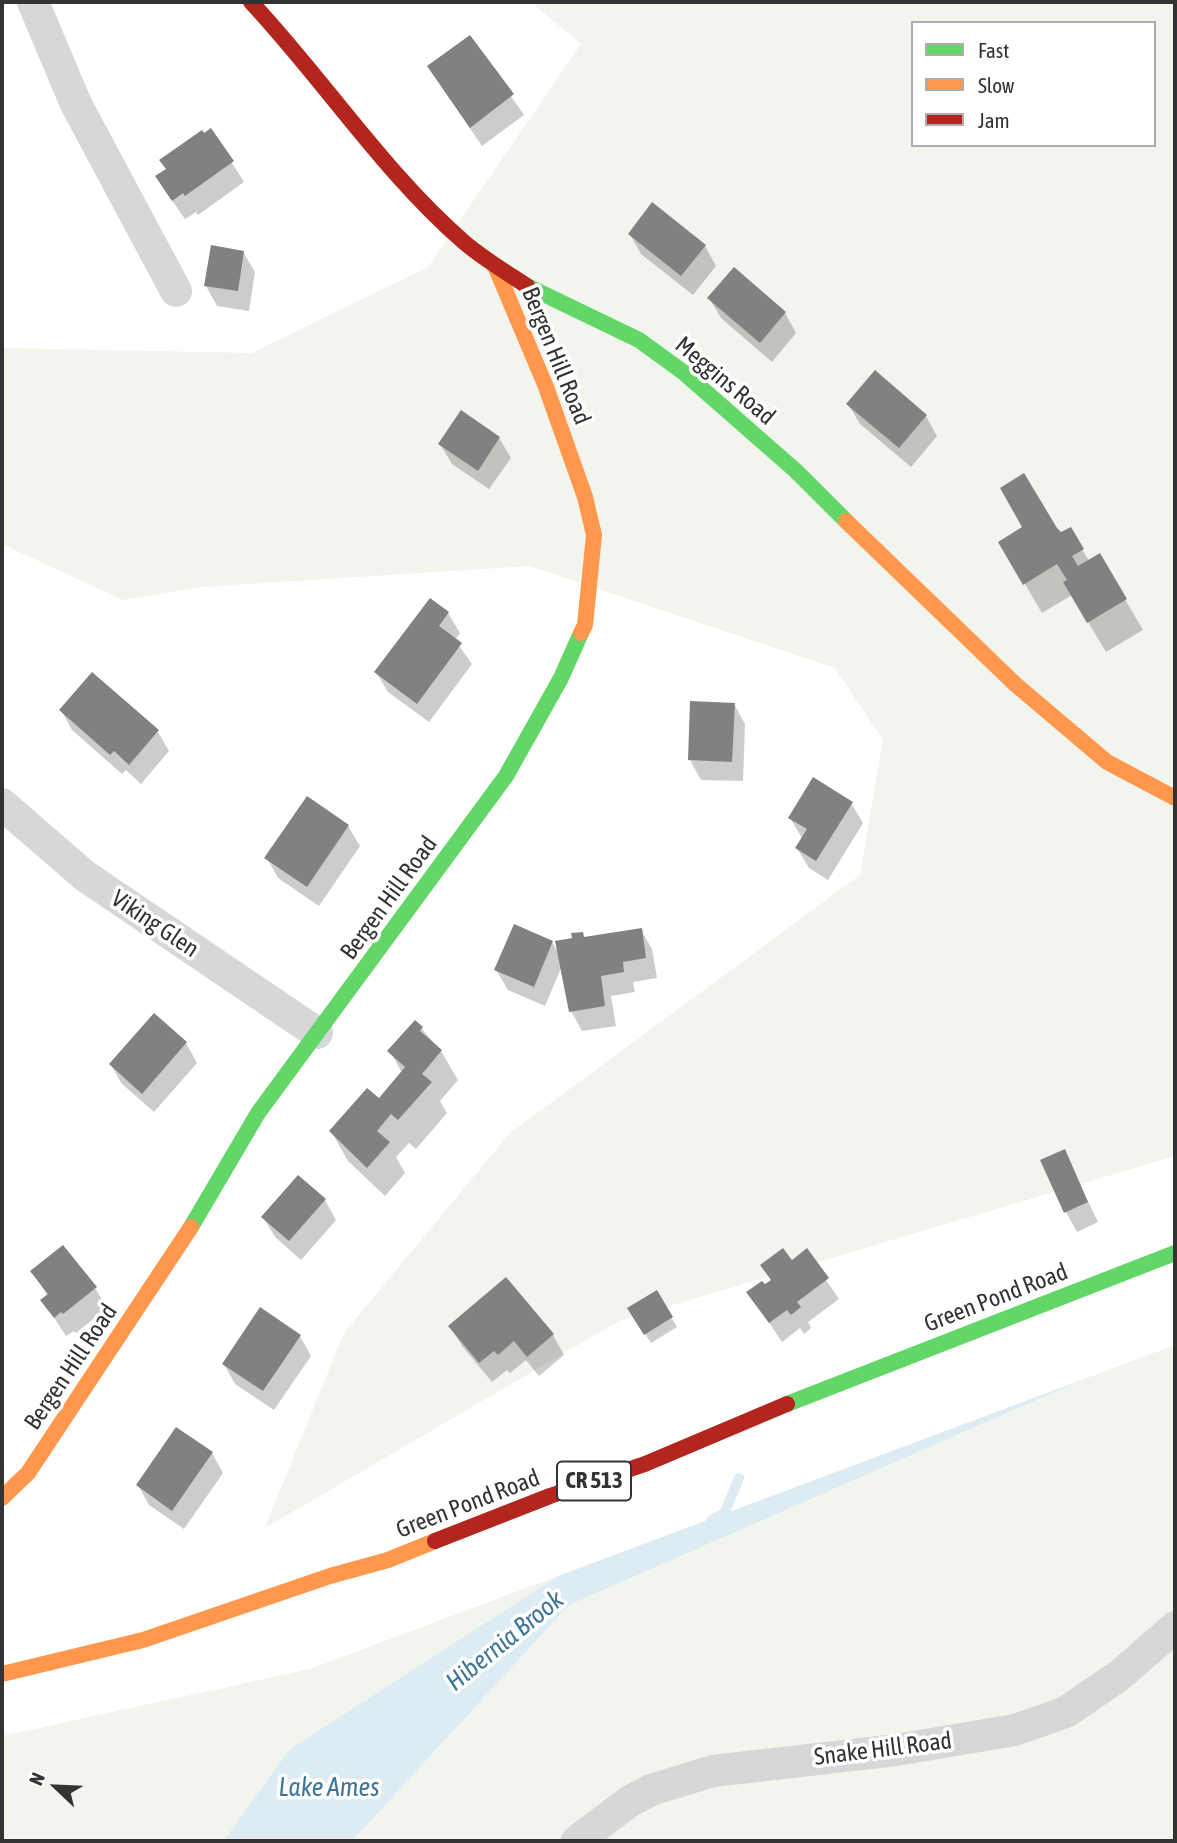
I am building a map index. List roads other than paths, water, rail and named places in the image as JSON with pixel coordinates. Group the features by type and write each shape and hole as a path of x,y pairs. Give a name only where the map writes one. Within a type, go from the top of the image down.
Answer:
{"street":[{"path":"33,2 76,104 176,291"},
{"name":"Meggins Road","path":"251,2 302,57 401,179 466,244 526,285 639,340 684,372 796,471 904,580 1015,684 1107,762 1175,798"},
{"name":"Bergen Hill Road","path":"2,1498 28,1473 195,1221 258,1113 506,776 561,678 586,625 594,535 585,497 546,387 495,266"},
{"name":"Viking Glen","path":"2,804 85,876 317,1033"},
{"name":"Green Pond Road","path":"2,1674 143,1640 275,1598 330,1576 388,1560 550,1496 645,1464 787,1404 1175,1253"},
{"name":"Snake Hill Road","path":"578,1841 630,1801 651,1790 713,1771 896,1750 1002,1732 1066,1712 1120,1675 1175,1627"}],"water":[{"name":"Lake Ames","path":"1087,1378 569,1605 352,1841 223,1841 290,1749 558,1576"}],"waterway":[{"name":"Hibernia Brook","path":"711,1520 724,1514 739,1478"}]}
